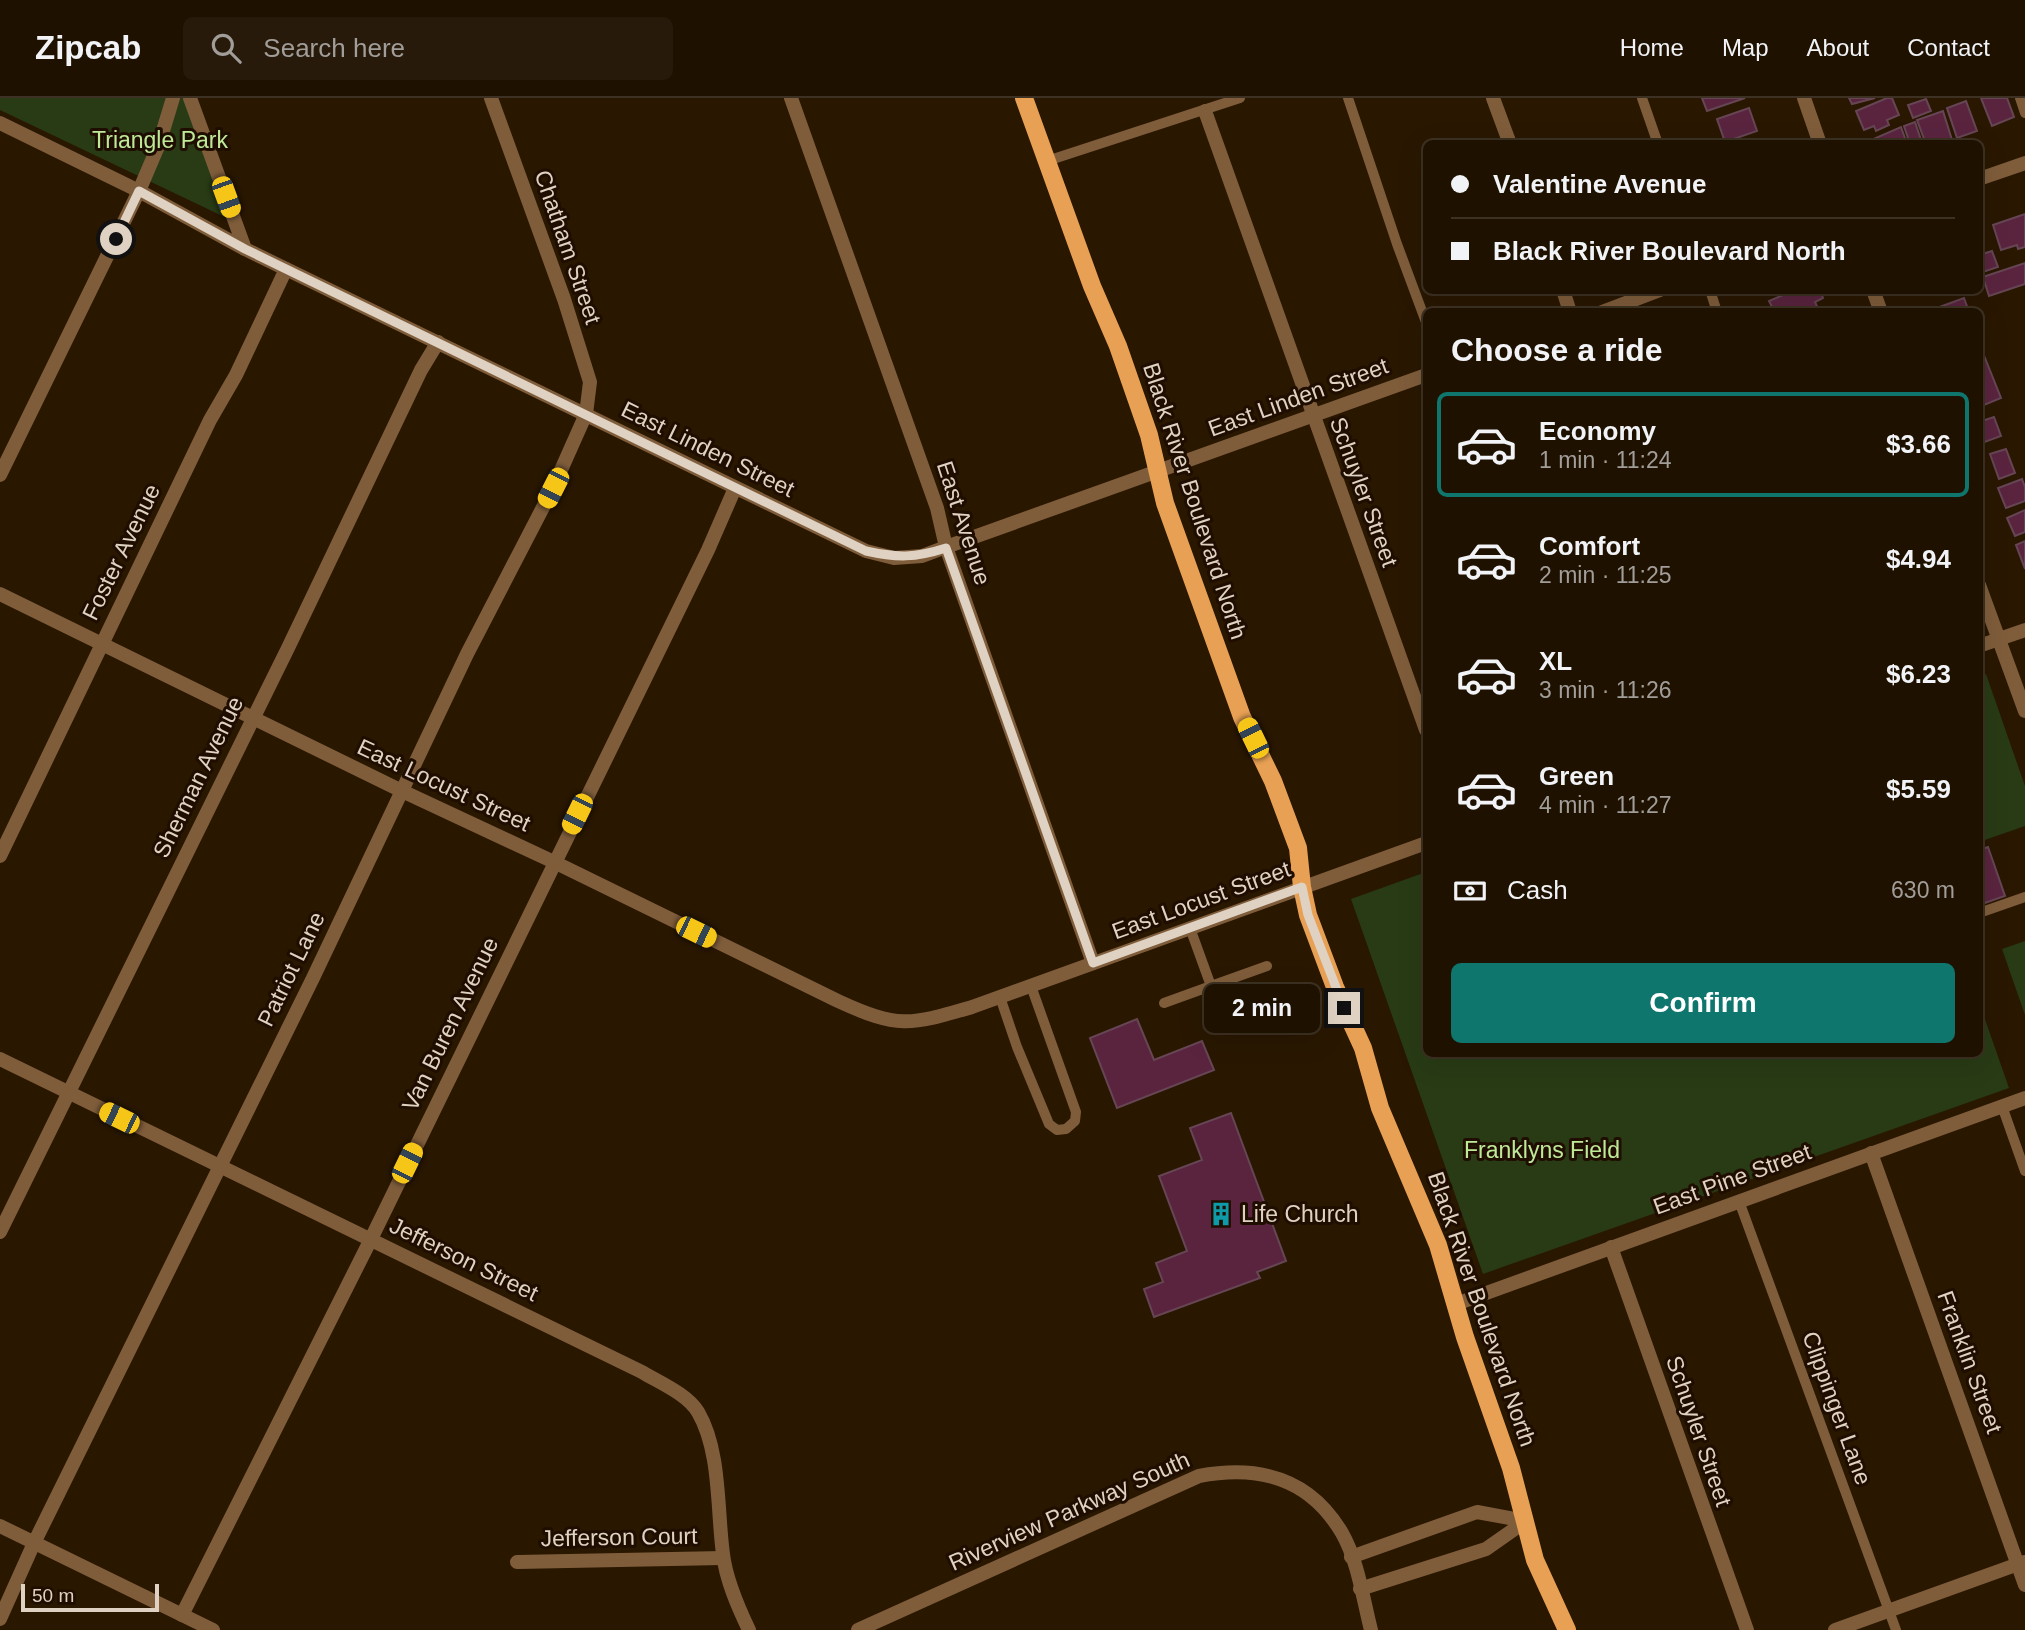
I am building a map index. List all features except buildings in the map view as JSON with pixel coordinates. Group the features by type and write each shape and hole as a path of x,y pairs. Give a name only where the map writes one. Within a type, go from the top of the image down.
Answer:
{"main road":[{"name":"Black River Boulevard North","path":"1024,98 1092,286 1118,345 1149,435 1165,503 1242,717 1273,781 1298,848 1308,915 1335,987 1363,1048 1380,1108 1425,1212 1511,1468 1535,1560 1567,1630"}],"street":[{"path":"0,475 139,191 159,144 173,98"},
{"path":"190,98 245,249"},
{"name":"Chatham Street","path":"491,98 564,299 590,382 586,414"},
{"name":"East Avenue","path":"791,98 937,508 946,548 1093,963"},
{"path":"1493,98 1509,140"},
{"path":"1804,98 1819,140"},
{"name":"Schuyler Street","path":"1205,111 1423,722"},
{"name":"East Linden Street","path":"0,123 139,191 245,249 735,488 866,551 894,558 922,556 946,548 1423,376"},
{"path":"1983,178 2025,163"},
{"name":"Foster Avenue","path":"0,856 210,420 236,375 286,269"},
{"path":"1613,308 1649,294"},
{"name":"Sherman Avenue","path":"0,1232 421,370 438,342"},
{"name":"Patriot Lane","path":"0,1619 34,1543 220,1166 467,654 553,488 586,414"},
{"name":"Van Buren Avenue","path":"182,1615 370,1239 708,550 735,488"},
{"name":"East Locust Street","path":"0,594 871,1016 902,1023 925,1021 1000,997 1423,844"},
{"path":"1983,596 2025,711"},
{"path":"1983,645 2025,630"},
{"name":"Jefferson Street","path":"0,1059 642,1372 677,1392 698,1411 712,1449 723,1558 737,1605 749,1630"},
{"name":"East Pine Street","path":"1456,1304 2025,1098"},
{"name":"Franklin Street","path":"1871,1153 2021,1563 2025,1586"},
{"name":"Schuyler Street","path":"1611,1247 1746,1630"},
{"name":"Riverview Parkway South","path":"858,1630 1199,1476 1236,1472 1272,1475 1297,1487 1324,1510 1342,1533 1371,1630"},
{"path":"1351,1557 1476,1512 1525,1521"},
{"path":"1360,1589 1486,1549 1525,1521"},
{"path":"0,1526 213,1630"},
{"name":"Jefferson Court","path":"517,1562 723,1558"},
{"path":"1835,1630 2021,1563"}],"lane":[{"path":"1047,161 1240,98"},
{"path":"1349,98 1423,314"},
{"path":"1642,98 1657,140"},
{"path":"2020,98 2025,113"},
{"path":"1983,912 2025,897"},
{"path":"1190,928 1211,986"},
{"path":"1164,1003 1267,966"},
{"path":"1000,997 1017,1047 1049,1124 1057,1130 1066,1129 1075,1121 1076,1112 1031,985"},
{"path":"2002,1106 2025,1171"},
{"name":"Clippinger Lane","path":"1739,1201 1896,1630"}],"green space":[{"name":"Triangle Park","path":"0,98 188,98 235,222 0,110"},
{"path":"1986,674 2025,786 2025,826 1983,841 1983,675"},
{"name":"Franklyns Field","path":"1423,873 1423,1057 1983,1057 1983,1013 2009,1088 1483,1274 1351,899"},
{"path":"2025,941 2025,1015 2002,949"}],"place":[{"name":"Life Church","path":"1221,1214"}],"route":[{"path":"116,239 139,191 245,249 866,551 894,558 922,556 946,548 1093,963 1302,887 1308,915 1344,1008"}]}
